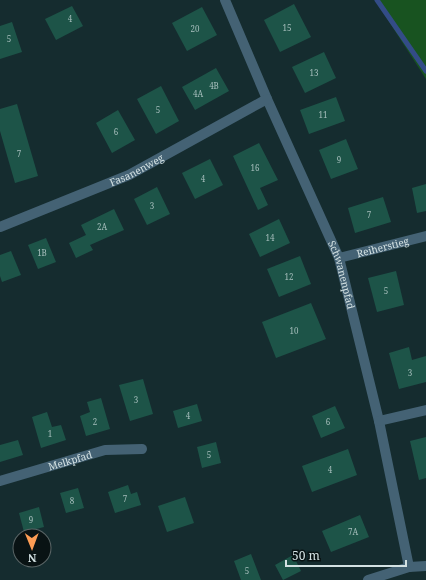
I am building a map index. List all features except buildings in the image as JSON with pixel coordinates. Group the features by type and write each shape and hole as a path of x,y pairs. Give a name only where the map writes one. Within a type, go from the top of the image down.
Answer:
{"street":[{"name":"Schwanenpfad","path":"225,0 267,99 339,258 379,421 409,566"},
{"name":"Fasanenweg","path":"0,227 129,175 267,99"},
{"name":"Reiherstieg","path":"339,258 426,236"},
{"path":"379,421 426,410"},
{"name":"Melkpfad","path":"0,481 105,450 142,449"},
{"path":"368,580 409,566 426,566"}],"green space":[{"path":"375,0 426,0 426,79"}],"waterway":[{"path":"377,0 426,71"}]}
